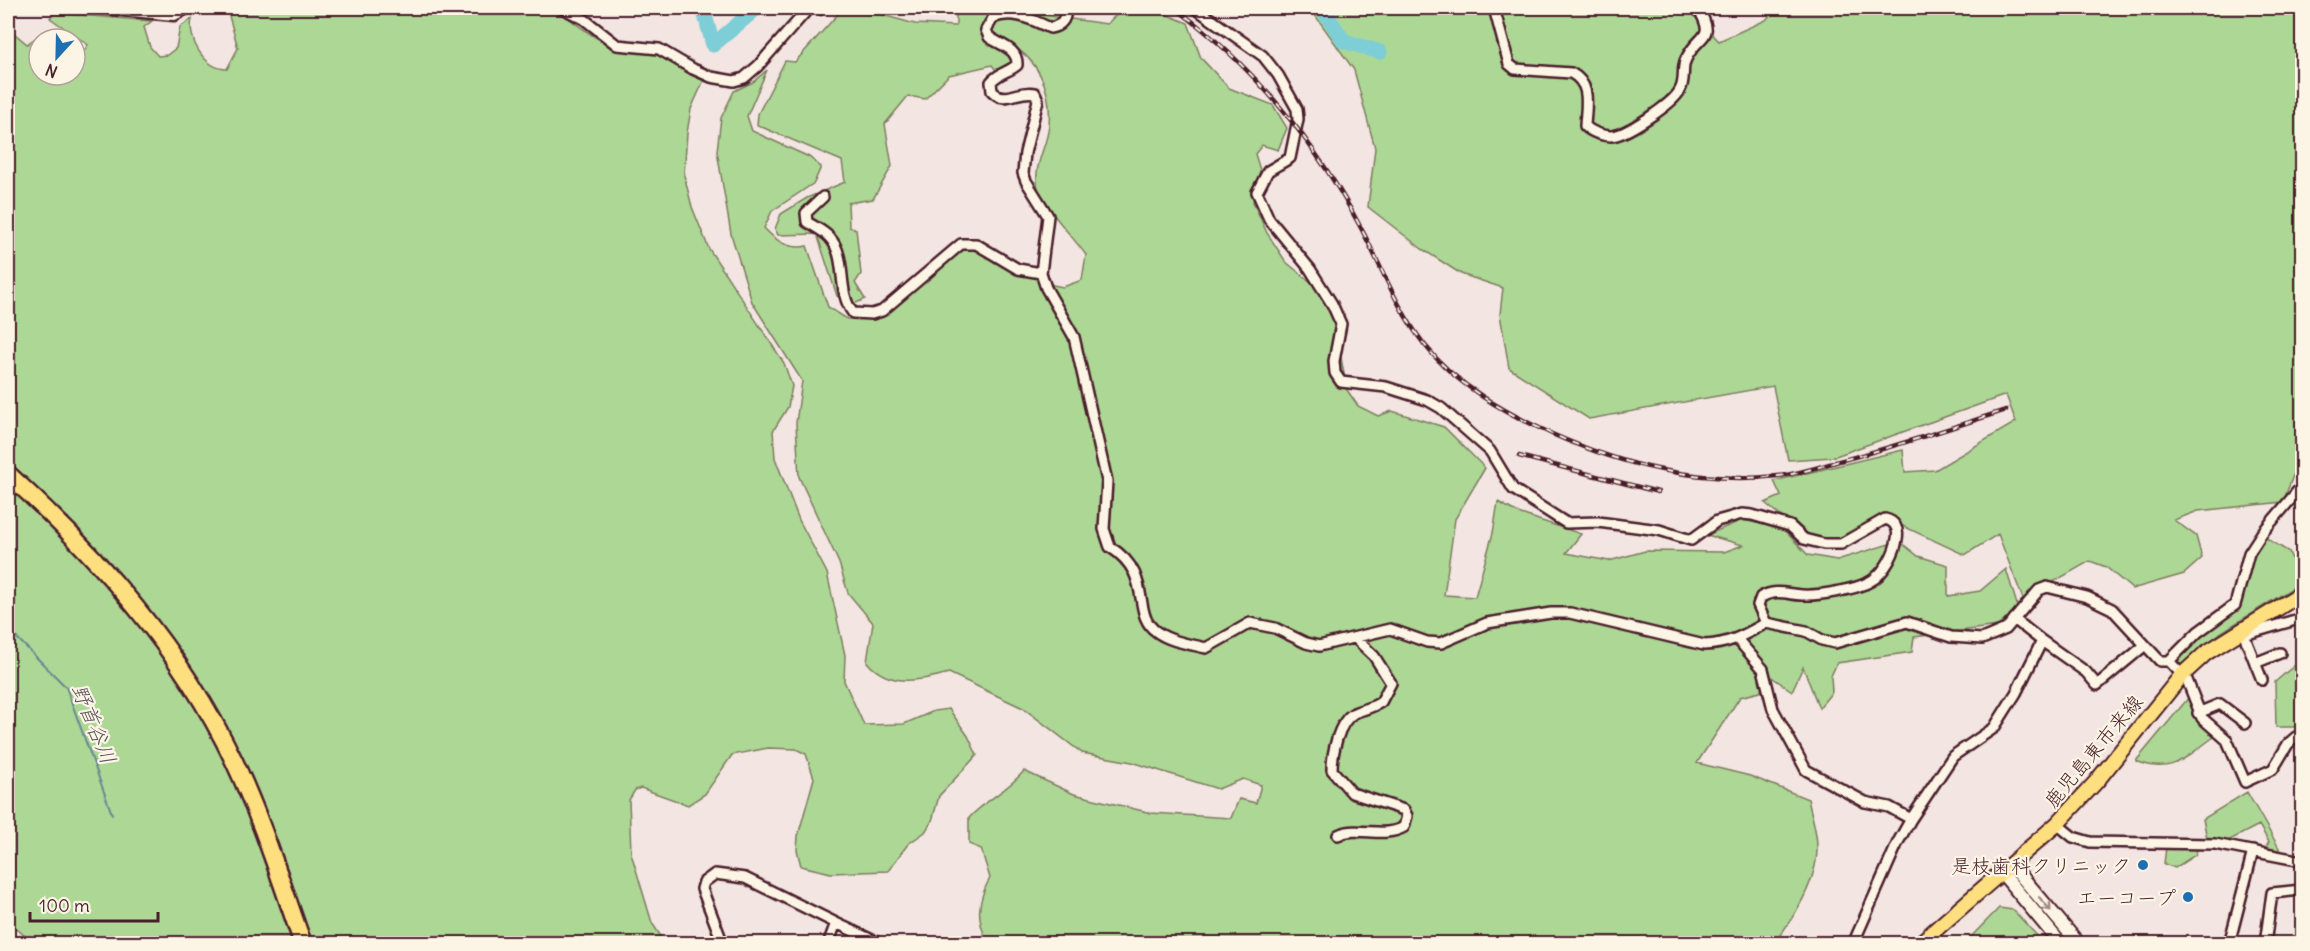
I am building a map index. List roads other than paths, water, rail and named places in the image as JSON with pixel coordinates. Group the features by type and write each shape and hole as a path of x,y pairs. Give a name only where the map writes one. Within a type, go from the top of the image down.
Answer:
{"highway":[{"path":"8,474 43,506 119,586 188,678 234,761 261,823 303,944"}],"main road":[{"name":"鹿児島東市来線","path":"1920,944 2057,824 2112,764 2182,675 2206,653 2302,593"},
{"path":"2007,868 2061,944"},
{"path":"2007,868 2079,944"}],"street":[{"path":"101,8 174,15 187,8"},
{"path":"562,8 584,19 617,45 659,49 693,69 734,81 744,78 758,66 809,8"},
{"path":"1065,8 1065,18 1057,27 1050,28 1027,17 1004,14 993,18 986,30 989,37 1014,52 1017,65 1012,70 996,76 991,82 992,91 1005,98 1024,91 1035,93 1038,100 1025,153 1023,173 1048,216 1041,273 1046,288 1074,337 1107,481 1104,529 1110,547 1122,555 1137,576 1142,596 1143,616 1158,633 1176,641 1206,648 1250,623 1275,628 1306,643 1319,646 1390,629 1427,642 1441,643 1487,622 1551,613 1598,618 1704,645 1738,640 1766,623 1806,631 1822,640 1835,643 1907,622 1951,637 1982,639 1998,634 2038,590 2047,587 2103,604 2127,624 2144,646 2160,661 2169,661 2198,632 2235,605 2249,553 2302,486"},
{"path":"1195,8 1263,56 1278,75 1297,109 1298,119 1290,158 1268,171 1257,192 1269,219 1310,269 1337,314 1341,324 1334,361 1335,373 1341,382 1386,387 1427,400 1441,408 1490,451 1513,489 1566,524 1615,524 1659,530 1691,540 1726,517 1752,515 1790,526 1804,539 1824,544 1841,544 1877,521 1885,519 1895,524 1899,532 1896,544 1882,571 1874,580 1815,594 1769,593 1761,597 1758,605 1766,623"},
{"path":"1494,8 1509,64 1515,69 1571,73 1579,77 1586,88 1586,126 1590,130 1611,136 1639,124 1677,95 1685,78 1685,60 1707,31 1708,24 1698,8"},
{"path":"823,196 806,213 807,222 830,237 835,245 844,298 853,313 872,314 882,311 961,244 976,244 1018,269 1041,273"},
{"path":"2262,680 2243,631 2302,618"},
{"path":"2014,619 2086,672 2097,685 2144,646"},
{"path":"1338,835 1345,831 1393,831 1404,827 1407,816 1404,810 1352,793 1338,780 1332,770 1332,757 1345,721 1353,714 1381,702 1391,683 1374,656 1355,638"},
{"path":"1738,640 1763,669 1773,709 1806,770 1865,802 1889,807 1911,819"},
{"path":"1853,944 1898,842 1911,819 1953,756 1994,728 2016,693 2043,641"},
{"path":"2255,663 2280,653"},
{"path":"2169,661 2192,690 2198,713 2227,740 2246,782 2273,769 2288,744 2296,737"},
{"path":"2198,713 2220,704 2245,723"},
{"path":"2057,824 2073,837 2090,842 2215,844 2302,861"},
{"path":"2229,944 2253,851"},
{"path":"723,944 702,890 704,882 715,874 745,878 881,944"},
{"path":"2265,944 2272,893 2302,890"},
{"path":"828,944 836,923"}],"waterway":[{"path":"703,8 713,45 757,8"},
{"path":"1322,8 1344,41 1380,52"},
{"name":"野首谷川","path":"8,629 66,687 112,814"}],"railway":[{"path":"812,8 821,14"},
{"path":"1175,8 1231,55 1256,80 1303,136 1343,196 1397,302 1424,344 1451,373 1482,397 1534,426 1606,455 1662,470 1690,475 1748,478 1786,475 1808,470 2006,410"},
{"path":"1519,456 1658,492"}],"place":[{"name":"是枝歯科クリニック","path":"2143,865"},
{"name":"エーコープ","path":"2188,897"}]}
